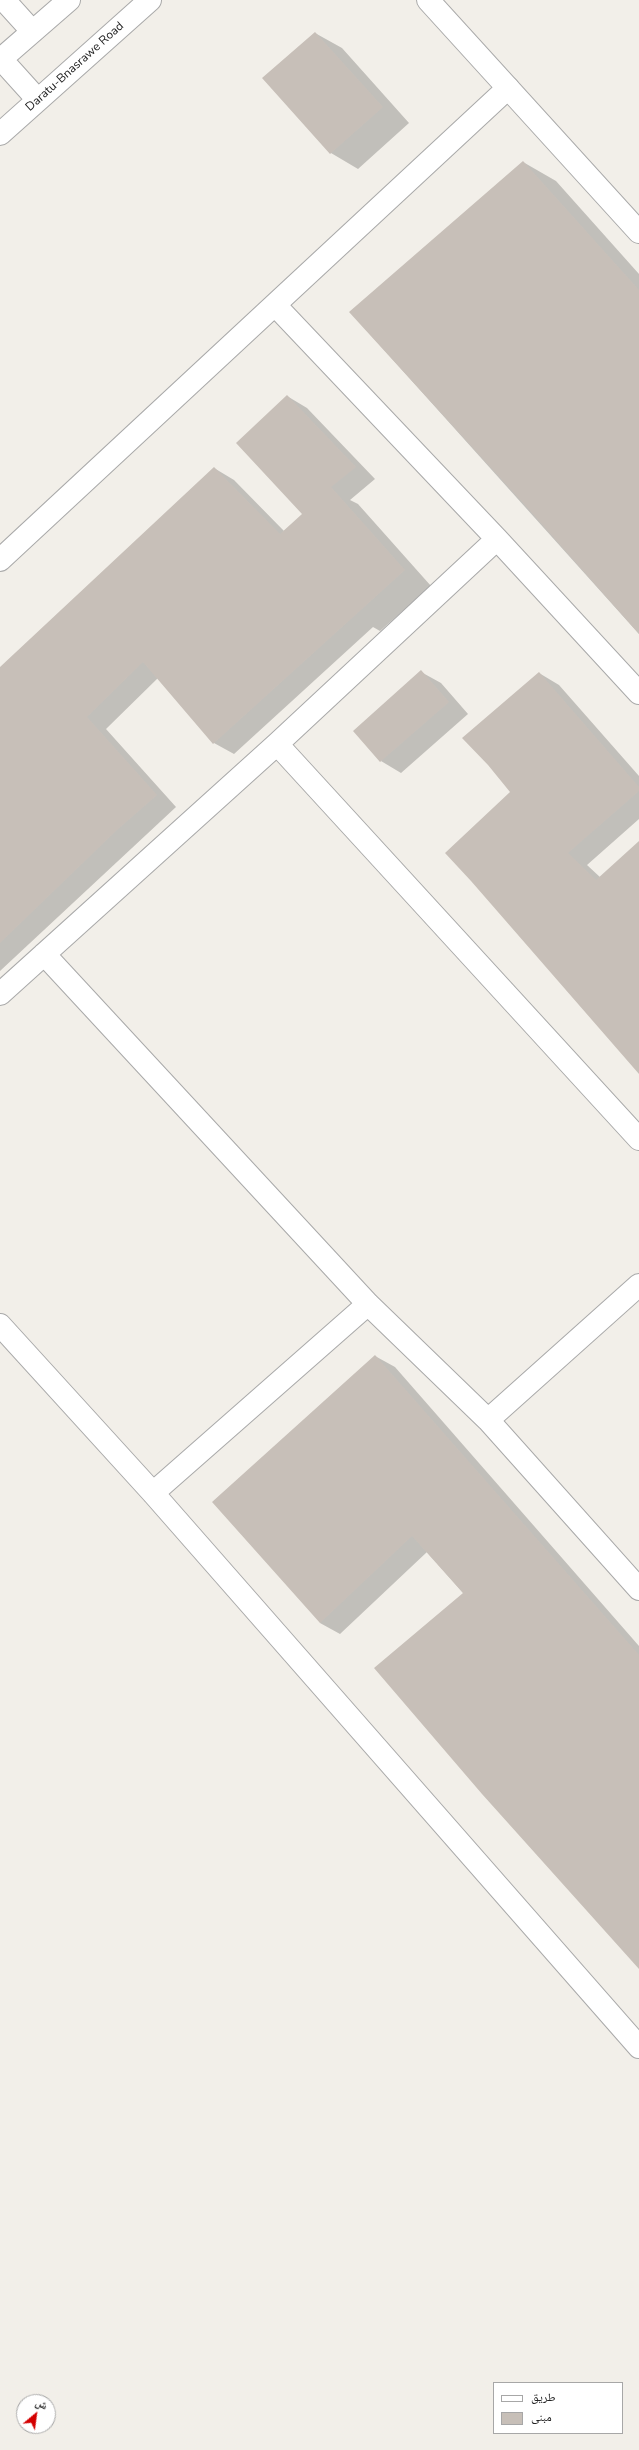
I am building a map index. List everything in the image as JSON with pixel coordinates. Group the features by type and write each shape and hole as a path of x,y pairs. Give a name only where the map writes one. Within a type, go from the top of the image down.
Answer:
{"street":[{"path":"4,0 32,31"},
{"path":"38,100 1,60 32,31 69,0"},
{"name":"Daratu-Bnasrawe Road","path":"0,134 150,0"},
{"path":"428,0 639,232"},
{"path":"0,560 508,88"},
{"path":"275,305 497,539 639,693"},
{"path":"0,994 277,744 497,539"},
{"path":"277,744 639,1139"},
{"path":"44,954 368,1304 488,1420 639,1588"},
{"path":"488,1420 639,1285"},
{"path":"153,1494 368,1304"},
{"path":"0,1326 153,1494 639,2047"}],"building":[{"path":"315,32 383,107 330,154 262,78"},
{"path":"523,161 639,290 639,634 524,504 349,312"},
{"path":"287,395 356,467 331,487 405,570 213,744 143,662 87,717 157,795 117,830 0,943 0,667 214,467 280,534 302,514 236,443"},
{"path":"421,670 449,702 380,762 353,731"},
{"path":"539,672 639,787 639,791 568,853 596,880 639,841 639,1074 445,853 510,792 488,765 462,738"},
{"path":"375,1355 639,1655 639,1969 482,1794 374,1668 463,1593 412,1536 320,1623 212,1502"}]}
